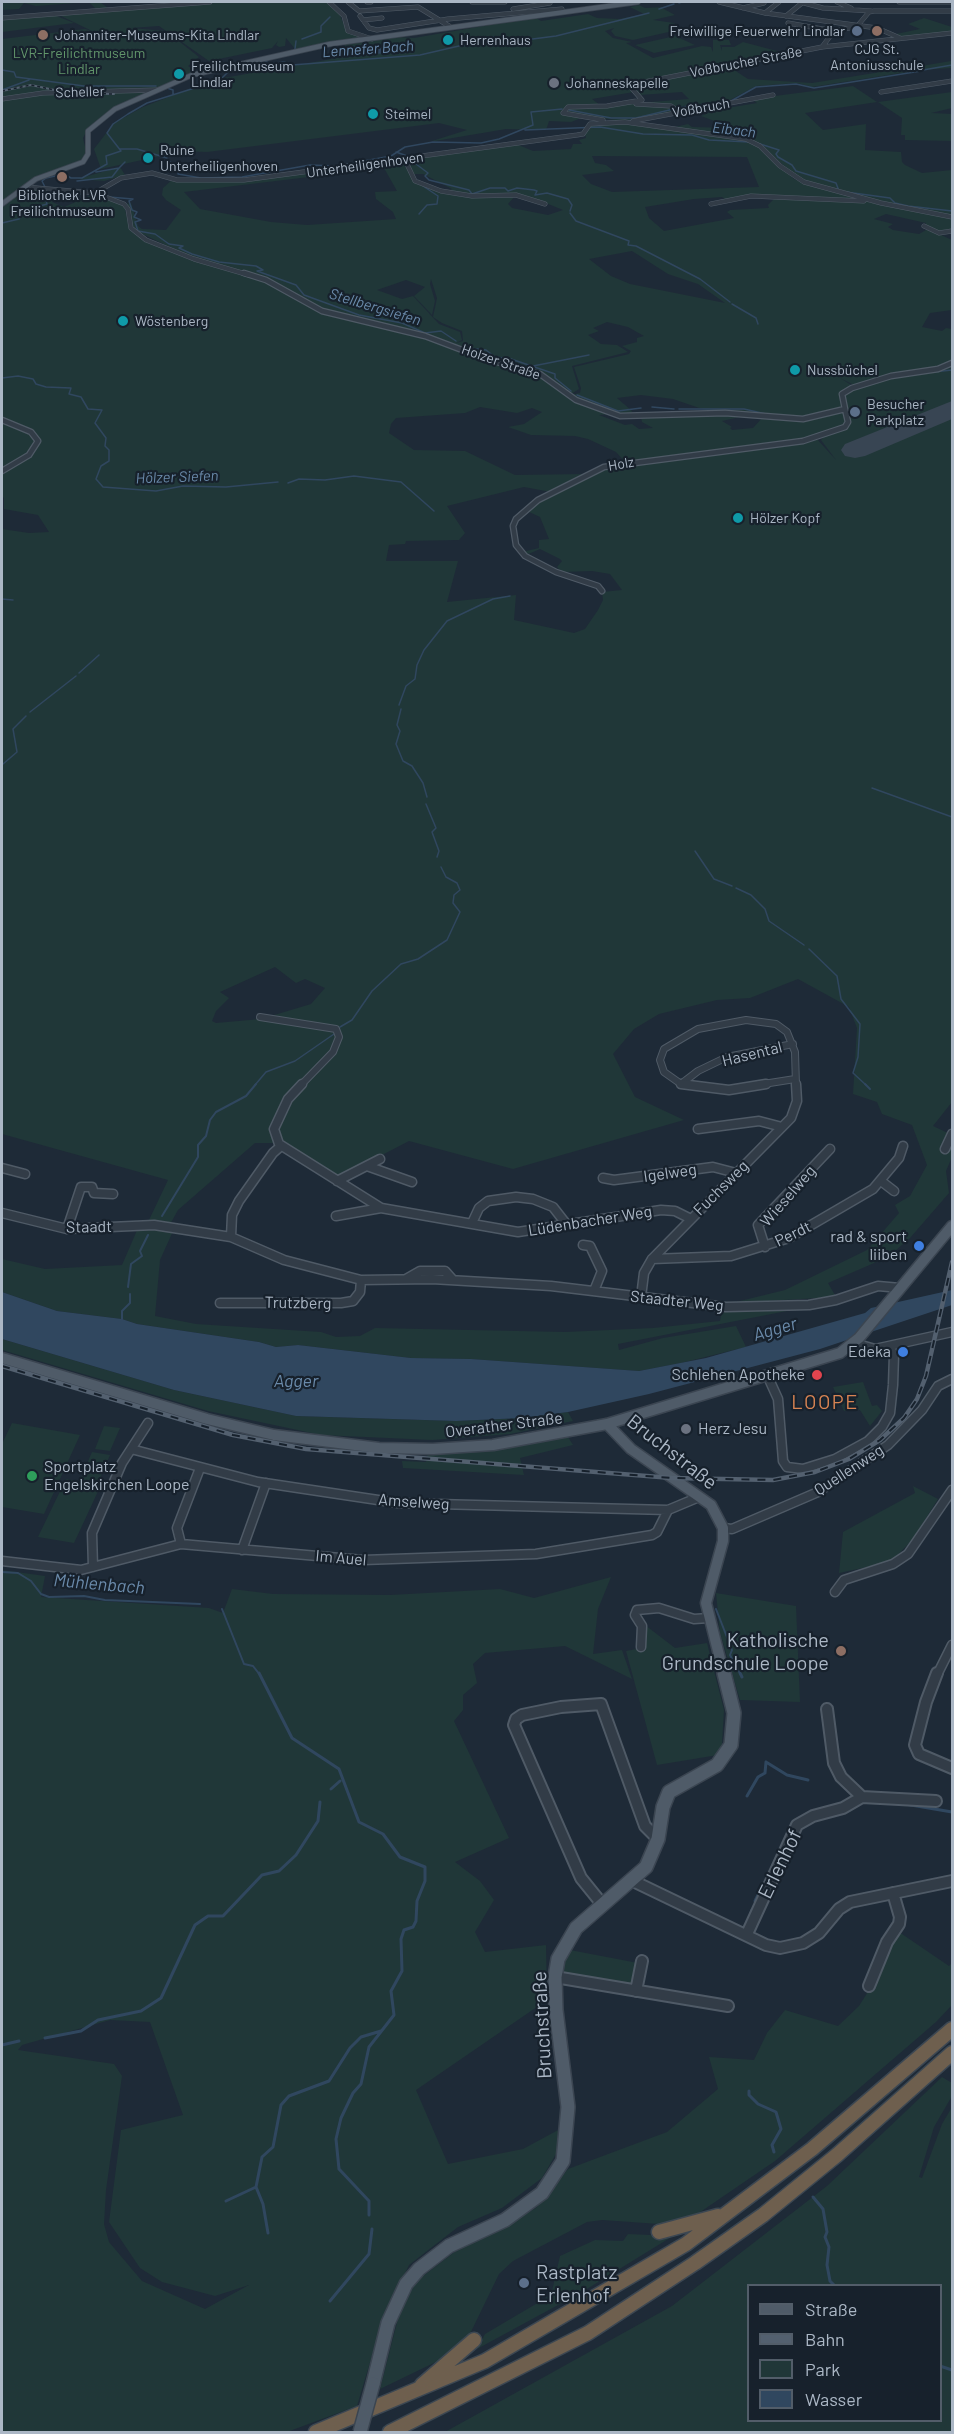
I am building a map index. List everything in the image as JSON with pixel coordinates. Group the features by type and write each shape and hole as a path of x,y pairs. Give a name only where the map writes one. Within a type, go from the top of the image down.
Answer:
{"highway":[{"path":"316,2433 485,2361 686,2244 812,2149 952,2029"},
{"path":"390,2433 588,2333 694,2263 763,2215 837,2155 952,2053"},
{"path":"659,2232 724,2214"},
{"path":"414,2392 474,2340"}],"main road":[{"path":"2,204 36,179 83,162 87,157 86,138 90,128 115,109 213,70 310,48 449,26 638,2"},
{"name":"Overather Straße","path":"2,1358 207,1419 274,1435 330,1444 433,1449 493,1445 607,1424 768,1377 840,1353 857,1340 952,1226"},
{"name":"Bruchstraße","path":"360,2433 388,2323 406,2284 419,2269 449,2246 505,2220 542,2193 563,2161 568,2107 555,1977 558,1959 576,1928 602,1904 633,1881 646,1867 658,1839 663,1807 669,1792 717,1765 725,1758 733,1736 734,1713 706,1603 723,1541 723,1528 711,1505 631,1449 616,1437 607,1424"}],"street":[{"path":"2,18 210,2"},
{"path":"329,2 344,16 348,31 372,39"},
{"path":"348,2 360,13 369,28 377,30 440,20 562,9"},
{"path":"472,2 506,2"},
{"path":"721,2 765,14 881,29 900,39"},
{"path":"765,14 779,2"},
{"path":"786,16 801,2 823,8 952,13"},
{"path":"837,2 855,9"},
{"path":"867,2 874,10"},
{"path":"899,11 899,2 952,2"},
{"path":"468,14 480,16 550,3"},
{"path":"742,8 764,3"},
{"path":"360,13 415,7 449,26"},
{"path":"823,8 808,19 788,23 834,31 857,25 874,10"},
{"path":"363,20 382,18"},
{"name":"Voßbrucher Straße","path":"632,103 642,99 629,84 822,47 834,31"},
{"path":"822,47 952,35"},
{"path":"881,92 952,81"},
{"name":"Scheller","path":"2,99 43,93 158,90"},
{"name":"Voßbruch","path":"629,123 677,109 773,95"},
{"name":"Voßbruch","path":"677,109 632,103 568,107 563,113 749,140 797,179 876,201"},
{"name":"Voßbruch","path":"530,140 582,135 587,128 613,122"},
{"name":"Unterheiligenhoven","path":"95,193 121,178 152,173 177,180 226,181 405,160 530,140"},
{"path":"405,160 415,181 441,191 468,195 520,196 546,204"},
{"path":"25,187 95,193"},
{"name":"Holzer Straße","path":"95,193 124,204 128,209 131,228 146,240 194,259 266,280 322,311 425,336 486,359 540,374 576,400 620,416 725,413 803,419 845,409"},
{"path":"711,204 751,196 876,201 952,217"},
{"path":"924,226 939,233 952,231"},
{"path":"845,409 842,394 845,391 891,376 938,369 952,363"},
{"name":"Holz","path":"602,591 598,586 563,575 525,556 516,546 513,526 516,519 538,500 604,467 803,441 845,427 848,422 845,409"},
{"path":"2,420 32,432 38,441 29,455 2,471"},
{"path":"231,1237 232,1215 239,1201 273,1153 281,1146 274,1130 278,1116 301,1082 333,1052 339,1032 328,1025 260,1017"},
{"path":"793,1044 780,1026 764,1020 746,1020 698,1029 674,1041 661,1054 664,1072 681,1084 729,1090 795,1079"},
{"name":"Fuchsweg","path":"641,1297 644,1273 652,1259 791,1118 797,1101 793,1044"},
{"name":"Hasental","path":"681,1084 698,1071 727,1057 793,1044"},
{"path":"698,1130 759,1121 782,1127"},
{"path":"945,1149 952,1134"},
{"name":"Lüdenbacher Weg","path":"281,1146 381,1208"},
{"name":"Perdt","path":"652,1259 731,1256 765,1247 815,1224 858,1199 881,1181 899,1158 903,1146"},
{"name":"Wieselweg","path":"765,1247 759,1226 830,1149"},
{"path":"337,1181 380,1159"},
{"path":"367,1166 412,1182"},
{"name":"Igelweg","path":"603,1178 614,1180 713,1167 736,1173"},
{"path":"2,1168 25,1174"},
{"path":"881,1181 894,1191"},
{"path":"67,1229 77,1193 81,1187 92,1187 94,1193 113,1194"},
{"path":"472,1223 478,1208 488,1201 516,1197 532,1199 553,1207 567,1225"},
{"name":"Lüdenbacher Weg","path":"336,1216 381,1208 518,1232 661,1210 691,1218"},
{"name":"Staadt","path":"2,1213 67,1229 154,1225 178,1228"},
{"name":"Staadter Weg","path":"178,1228 231,1237 284,1260 361,1280 453,1280 751,1307 816,1304 878,1286 890,1285 900,1288"},
{"path":"584,1245 594,1250 602,1271 594,1291"},
{"name":"Trutzberg","path":"220,1303 226,1301 341,1304 352,1301 360,1292 361,1280"},
{"path":"857,1340 875,1349 952,1332"},
{"path":"768,1377 778,1399 783,1461 787,1467 803,1469 835,1459 868,1441 882,1427 890,1413 893,1385 894,1355 889,1346"},
{"name":"Quellenweg","path":"723,1528 732,1529 818,1492 896,1439 922,1410 938,1386 952,1379"},
{"path":"93,1567 92,1533 131,1449 148,1423"},
{"name":"Amselweg","path":"131,1449 266,1483 398,1503 668,1510 699,1497"},
{"path":"180,1544 177,1528 200,1468"},
{"path":"242,1550 266,1483"},
{"path":"835,1592 844,1580 893,1564 908,1554 952,1490"},
{"name":"Im Auel","path":"2,1561 81,1570 180,1544 390,1561 536,1554 652,1535 657,1532 668,1510"},
{"path":"641,1647 642,1626 635,1615 637,1611 659,1608 694,1619 709,1618"},
{"path":"952,1645 939,1669 926,1702 915,1745 919,1754 952,1768"},
{"path":"602,1904 581,1878 514,1725 516,1719 522,1715 561,1707 601,1704 645,1826 658,1839"},
{"path":"827,1709 834,1763 840,1777 862,1797"},
{"name":"Erlenhof","path":"747,1934 797,1825 813,1815 843,1808 862,1797 936,1801"},
{"path":"633,1881 766,1945 780,1948 803,1942 819,1933 839,1909 850,1902 952,1881"},
{"path":"869,1986 887,1942 899,1924 900,1917 893,1893"},
{"path":"636,1991 642,1961"},
{"path":"555,1977 728,2006"}],"green space":[{"path":"2,2 89,2 36,6 24,3 19,9 2,10"},
{"path":"89,2 100,2 108,8 96,9"},
{"name":"LVR-Freilichtmuseum Lindlar","path":"228,2 327,2 340,15 346,30 364,37 296,50 286,38 285,46 276,45 278,41 272,48 209,61 159,26 131,28 166,31 199,57 188,66 198,73 157,89 128,89 154,90 121,105 88,128 83,138 86,151 83,161 33,179 2,203 2,99 15,96 2,98 2,39 85,29 92,31 59,15"},
{"path":"639,5 645,8 665,7 662,8 675,15 653,20 674,23 682,29 633,40 615,36 611,31 614,28 605,31 613,38 632,42 626,43 653,58 702,46 711,47 713,52 713,40 729,40 731,45 720,45 722,51 722,47 734,47 743,42 788,54 728,66 748,79 812,83 887,71 898,65 909,68 951,61 952,68 920,70 812,87 797,83 756,86 730,100 675,107 675,112 630,122 586,116 571,122 549,121 546,130 506,129 435,141 432,141 467,130 439,123 207,152 183,151 101,169 94,149 114,123 143,107 212,80 343,57 345,43 396,37 414,38 535,17 541,21 588,14 597,18 619,19 644,14 630,7","holes":["648,81 654,89 633,89 640,95 682,92 689,99 601,106 592,99 634,92 627,84"]},
{"path":"54,15 74,23 2,32 2,19"},
{"path":"924,18 952,27 952,32 900,37 896,34 920,29 908,24"},
{"path":"675,36 695,45 654,53 635,45"},
{"path":"853,86 877,102 805,113 823,130 866,124 865,150 901,152 902,162 905,165 922,173 952,170 952,216 880,202 802,181 761,146 754,143 794,179 808,185 870,200 868,202 952,218 952,230 942,233 925,226 926,223 886,214 874,219 893,224 888,227 893,230 919,234 928,229 952,240 952,310 930,313 922,327 942,331 946,328 952,329 952,362 940,368 895,374 856,386 840,378 853,386 841,393 843,408 818,413 804,418 782,417 802,419 826,412 844,411 847,419 843,427 806,440 626,463 616,452 588,439 575,436 531,435 508,427 524,424 542,412 532,408 517,413 480,407 465,413 396,418 391,424 389,433 414,450 465,451 515,475 587,474 551,492 524,487 447,506 465,533 459,540 406,541 405,544 389,545 386,561 458,561 447,602 516,595 514,620 574,633 585,629 598,610 603,600 602,592 622,590 610,574 592,571 562,572 557,567 562,561 540,549 526,555 522,552 539,548 539,540 549,539 540,517 527,511 538,501 608,466 797,443 816,438 836,460 821,440 825,435 847,426 849,419 845,392 897,375 941,369 952,364 952,1102 933,1126 952,1135 952,1157 946,1171 949,1193 910,1238 888,1257 828,1283 836,1297 732,1303 785,1290 867,1250 899,1213 895,1205 910,1196 927,1165 912,1125 882,1114 877,1102 853,1094 857,1028 849,1007 798,979 750,998 717,1000 659,1014 634,1029 613,1054 635,1097 684,1120 513,1169 409,1141 338,1178 281,1143 255,1143 178,1210 168,1228 174,1229 160,1260 155,1316 196,1324 321,1332 336,1337 360,1336 375,1328 565,1332 653,1328 720,1321 722,1309 797,1309 618,1344 619,1350 663,1338 736,1326 746,1347 639,1371 471,1359 411,1358 298,1345 276,1347 259,1342 137,1324 122,1319 57,1311 2,1292 2,1259 45,1269 122,1265 138,1228 149,1220 168,1180 2,1134 2,529 29,533 49,532 38,515 4,509 2,496 2,471 17,463 2,470 2,205 24,189 29,188 58,190 52,202 64,207 94,194 124,205 128,223 132,231 148,240 189,256 134,230 129,223 125,204 131,203 138,226 142,229 166,230 181,210 162,195 163,188 173,179 243,180 401,160 404,161 414,181 444,192 452,189 423,174 413,174 407,160 516,144 533,151 571,149 573,144 582,144 579,140 586,138 588,126 596,123 631,123 714,133 675,127 688,124 692,127 733,128 701,116 715,110 757,103 751,99","holes":["592,156 747,157 759,187 612,192 591,184 582,175 614,171 606,165 595,163","384,168 397,191 375,192 376,199 393,212 396,219 307,225 271,222 200,209 184,192","516,195 536,199 563,210 548,215 512,208 508,204","747,196 776,197 768,205 769,208 730,210 727,212 734,218 664,231 649,218 645,207 722,197 728,201","632,251 668,274 698,284 725,303 630,284 611,276 589,259","431,279 437,298 433,317 462,331 463,341 456,343 462,340 460,332 439,324 413,296 402,299 377,290 406,280 425,287 414,296 432,315 435,301 430,284","607,322 628,327 644,336 637,338 637,342 622,346 631,351 629,354 574,367 581,388 580,393 571,395 574,399 630,417 632,411 617,398 641,395 673,399 714,413 733,414 661,414 641,417 642,422 653,428 639,429 632,424 625,425 599,415 611,414 575,401 540,375 482,358 417,334 448,341 489,359 539,373 571,394 579,389 572,366 628,352 617,345 601,344 588,335 599,331 593,328","739,414 772,416 764,416 753,428 732,430 730,428 732,427 722,421 740,417","275,967 296,983 305,979 325,988 311,1004 261,1019 216,1023 212,1021 216,1011 229,998 220,992"]},
{"path":"952,92 952,108 931,113 952,114 952,141 905,140 905,135 901,135 902,118 878,102"},
{"path":"120,167 125,175 104,181 77,179"},
{"path":"2,1339 174,1390 296,1416 456,1421 522,1418 568,1412 573,1421 510,1434 432,1440 321,1435 208,1411 2,1350"},
{"path":"863,1382 872,1406 877,1405 882,1411 870,1426 860,1410 844,1411 833,1387"},
{"name":"Sportplatz Engelskirchen Loope","path":"12,1423 80,1435 44,1514 2,1507 2,1444"},
{"path":"104,1426 120,1428 110,1451 95,1449"},
{"path":"568,1437 573,1445 520,1458 524,1475 403,1468 402,1461 426,1462 428,1452 490,1449"},
{"path":"92,1452 110,1455 98,1483 80,1480"},
{"path":"66,1479 101,1485 74,1543 38,1537"},
{"path":"913,1486 938,1499 913,1539 891,1562 839,1573 843,1532 915,1493"},
{"path":"2,1570 45,1576 41,1597 209,1608 223,1613 232,1589 273,1594 390,1595 500,1589 534,1598 611,1577 598,1609 593,1654 622,1650 632,1679 565,1646 485,1653 473,1664 477,1683 463,1695 463,1710 454,1721 509,1838 455,1862 480,1881 494,1900 475,1932 485,1952 546,1945 547,2000 416,2090 448,2164 523,2149 560,2129 560,2147 542,2178 502,2208 458,2227 409,2265 383,2319 357,2406 287,2432 2,2432","holes":["110,2020 150,2022 183,2115 121,2130 109,2222 140,2268 162,2282 215,2296 249,2285 205,2309 142,2281 109,2242 104,2224 106,2190 122,2076 114,2064 18,2050 22,2045"]},
{"path":"716,1593 796,1606 800,1702 740,1700 720,1633"},
{"path":"645,1625 675,1648 707,1643 724,1710 722,1744 718,1755 657,1765 626,1651 642,1648"},
{"path":"899,1932 949,1966 952,1963 952,2005 936,2022 775,2161 693,2217 659,2224 602,2220 587,2222 513,2261 499,2274 468,2338 442,2359 380,2389 401,2307 418,2280 453,2253 536,2208 568,2169 667,2132 718,2089 709,2057 754,2060 767,2033 785,2010 838,2026 859,2006 871,1987 888,1947"},
{"path":"570,1950 638,1963 633,1986 571,1977 561,1971"},
{"path":"942,2077 952,2083 952,2096 934,2127 919,2177 922,2178 942,2124 952,2107 952,2432 445,2432 672,2306 827,2186"},
{"path":"628,2234 673,2236 582,2292 477,2349 485,2334 546,2298 552,2291 560,2256 595,2240 623,2241"}],"water":[{"path":"354,46 400,49 397,53 345,55 345,48"},
{"name":"Agger","path":"952,1290 952,1305 820,1349 649,1394 568,1412 522,1418 456,1421 296,1416 174,1390 2,1339 2,1292 57,1311 122,1319 137,1324 259,1342 276,1347 298,1345 411,1358 471,1359 639,1371 706,1358 865,1313 871,1308"}],"waterway":[{"name":"Lennefer Bach","path":"659,9 674,4"},
{"name":"Lennefer Bach","path":"487,39 494,37 517,41 556,36 649,13"},
{"path":"302,39 321,32 321,26 330,17"},
{"name":"Lennefer Bach","path":"45,187 42,181 46,178 64,174 71,178 82,178 107,164 106,156 121,151 107,133 113,124 128,114 147,103 220,80 231,69 284,62 292,65 420,55 485,40"},
{"path":"295,49 296,41"},
{"name":"Lennefer Bach","path":"258,62 267,61"},
{"path":"923,70 952,65"},
{"path":"2,70 14,72 16,77 84,86 156,86"},
{"path":"569,110 611,118 636,118 682,107 731,101 756,87 796,84 814,88 921,71"},
{"path":"2,90 29,80"},
{"path":"167,88 173,90 173,94"},
{"path":"397,152 405,147 433,142 481,143 499,139 533,125 531,112 562,109"},
{"name":"Eibach","path":"525,130 600,127 643,134 692,135 709,140 749,142"},
{"name":"Eibach","path":"757,143 779,150 776,154 778,157 792,165 796,171 836,183 839,191"},
{"path":"120,149 137,149 167,158"},
{"path":"168,160 179,169 178,174 201,178 242,177 310,165 337,166 391,156 397,152"},
{"path":"397,152 413,158"},
{"path":"415,160 416,164 428,173 425,176 429,180 469,190 472,194 490,188 505,188 508,191 517,188 534,190 537,191 535,195 547,193 568,199 572,205 570,211"},
{"path":"119,168 125,162"},
{"path":"77,181 112,177 119,168"},
{"path":"96,172 119,168"},
{"path":"419,214 427,205 437,204 438,196 423,186"},
{"name":"Lennefer Bach","path":"44,190 45,196"},
{"name":"Lennefer Bach","path":"45,196 52,191"},
{"name":"Eibach","path":"846,192 890,198 895,203 908,206 952,211"},
{"name":"Lennefer Bach","path":"2,223 19,219 22,214 36,213 33,208 47,204 45,196"},
{"name":"Stellbergsiefen","path":"109,197 133,199 129,201 132,210 137,212 134,217 141,220 135,222 138,231 155,234 169,244 183,246 179,248 192,254 219,262 256,266 263,270 257,271 296,285 304,295 359,315 402,323 425,333 441,331 456,341"},
{"path":"570,213 576,221 629,241 628,245 636,246 700,279 730,302"},
{"path":"732,304 756,318 758,324"},
{"name":"Stellbergsiefen","path":"464,344 468,348 486,350 495,357 511,359 555,374 555,378 571,391"},
{"path":"533,366 589,355"},
{"name":"Eibach","path":"933,372 952,370"},
{"name":"Hölzer Siefen","path":"2,378 18,376 33,379 36,384 46,387 71,388 69,394 81,397 88,409 102,410 95,423 106,438 105,446 109,450 109,461 101,466 96,479 103,487 156,491 183,486 226,487 278,482"},
{"name":"Stellbergsiefen","path":"577,395 618,411 641,408"},
{"name":"Stellbergsiefen","path":"652,407 674,409"},
{"name":"Stellbergsiefen","path":"679,409 744,409 766,414"},
{"name":"Hölzer Siefen","path":"288,483 299,479 325,480 354,476 401,482 434,511"},
{"name":"Hölzer Siefen","path":"399,705 406,686 415,679 417,665 424,650 447,621 493,599 510,596"},
{"path":"2,599 13,600"},
{"path":"79,673 99,655"},
{"path":"30,712 76,676"},
{"name":"Hölzer Siefen","path":"401,709 397,725 400,731 396,744 403,761 412,766 423,783 427,797"},
{"path":"3,764 17,752 13,729 26,716"},
{"path":"872,788 952,817"},
{"name":"Hölzer Siefen","path":"426,804 436,828 432,832 439,851 437,857"},
{"path":"695,851 714,879 732,886"},
{"name":"Hölzer Siefen","path":"340,1027 352,1020 372,991 401,964 418,959 447,940 460,912 453,903 454,895 460,890 457,883 446,877 441,867"},
{"path":"736,888 751,895 765,909 769,921 804,945"},
{"path":"809,949 837,976 841,999 860,1024 858,1057 853,1073 866,1085"},
{"path":"255,1085 266,1072 295,1061 334,1034"},
{"path":"162,1216 198,1157 198,1145 206,1136 210,1120 216,1112 246,1096 256,1084"},
{"path":"866,1085 870,1089"},
{"path":"128,1287 131,1264 142,1256 140,1251 148,1235"},
{"path":"122,1319 122,1311 130,1303 130,1294"},
{"name":"Mühlenbach","path":"2,1572 18,1573 31,1581 41,1594 49,1597 84,1596 105,1600 200,1604"},
{"name":"Mühlenbach","path":"222,1609 244,1664 253,1666 260,1675"},
{"path":"716,1609 732,1650 730,1655 741,1675"},
{"name":"Mühlenbach","path":"259,1673 292,1738 339,1769 359,1822 383,1834 400,1857 425,1867 425,1881 417,1901 416,1921 413,1927 404,1930 401,1939 402,1971 391,1991 394,2015 369,2047 361,2084 353,2093 341,2118 336,2139 339,2169 369,2201 369,2215"},
{"path":"747,1796 758,1777 765,1773 766,1762 787,1775 808,1780"},
{"path":"331,1789 340,1781"},
{"path":"45,2038 81,2031 98,2020 141,2011 161,1998 195,1925 208,1916 223,1916 262,1875 279,1871 296,1855 318,1821 320,1802"},
{"path":"905,1804 952,1812"},
{"path":"755,1901 760,1891"},
{"path":"750,1916 752,1910"},
{"path":"256,2187 262,2157 273,2147 281,2105 289,2096 329,2081 350,2048 361,2037 381,2031"},
{"path":"2,2045 19,2041"},
{"path":"749,2091 749,2095 758,2104 776,2112 781,2129 772,2145 774,2152"},
{"path":"226,2201 256,2187"},
{"path":"256,2187 263,2204 268,2233"},
{"path":"813,2197 823,2209 827,2232 825,2237 829,2247 827,2265 830,2281 833,2284"},
{"path":"330,2301 369,2254 372,2229"},
{"path":"942,2367 952,2370"}],"runway":[{"path":"855,450 952,409"}],"railway":[{"path":"2,91 31,85 59,91"},
{"path":"61,93 114,94"},
{"path":"2,1366 233,1435 306,1449 672,1478 773,1480 815,1472 849,1459 880,1440 904,1418 917,1399 926,1376 952,1262"}],"place":[{"name":"Freiwillige Feuerwehr Lindlar","path":"857,31"},
{"name":"CJG St. Antoniusschule","path":"877,31"},
{"name":"Johanniter-Museums-Kita Lindlar","path":"43,35"},
{"name":"Herrenhaus","path":"448,40"},
{"name":"Freilichtmuseum Lindlar","path":"179,74"},
{"name":"Johanneskapelle","path":"554,83"},
{"name":"Steimel","path":"373,114"},
{"name":"Ruine Unterheiligenhoven","path":"148,158"},
{"name":"Bibliothek LVR Freilichtmuseum","path":"62,177"},
{"name":"Wöstenberg","path":"123,321"},
{"name":"Nussbüchel","path":"795,370"},
{"name":"Besucher Parkplatz","path":"855,412"},
{"name":"Hölzer Kopf","path":"738,518"},
{"name":"rad & sport liiben","path":"919,1246"},
{"name":"Edeka","path":"903,1352"},
{"name":"Schlehen Apotheke","path":"817,1375"},
{"name":"Herz Jesu","path":"686,1429"},
{"name":"Sportplatz Engelskirchen Loope","path":"32,1476"},
{"name":"Katholische Grundschule Loope","path":"841,1651"},
{"name":"Rastplatz Erlenhof","path":"524,2283"}],"district":[{"name":"LOOPE","path":"825,1402"}]}
